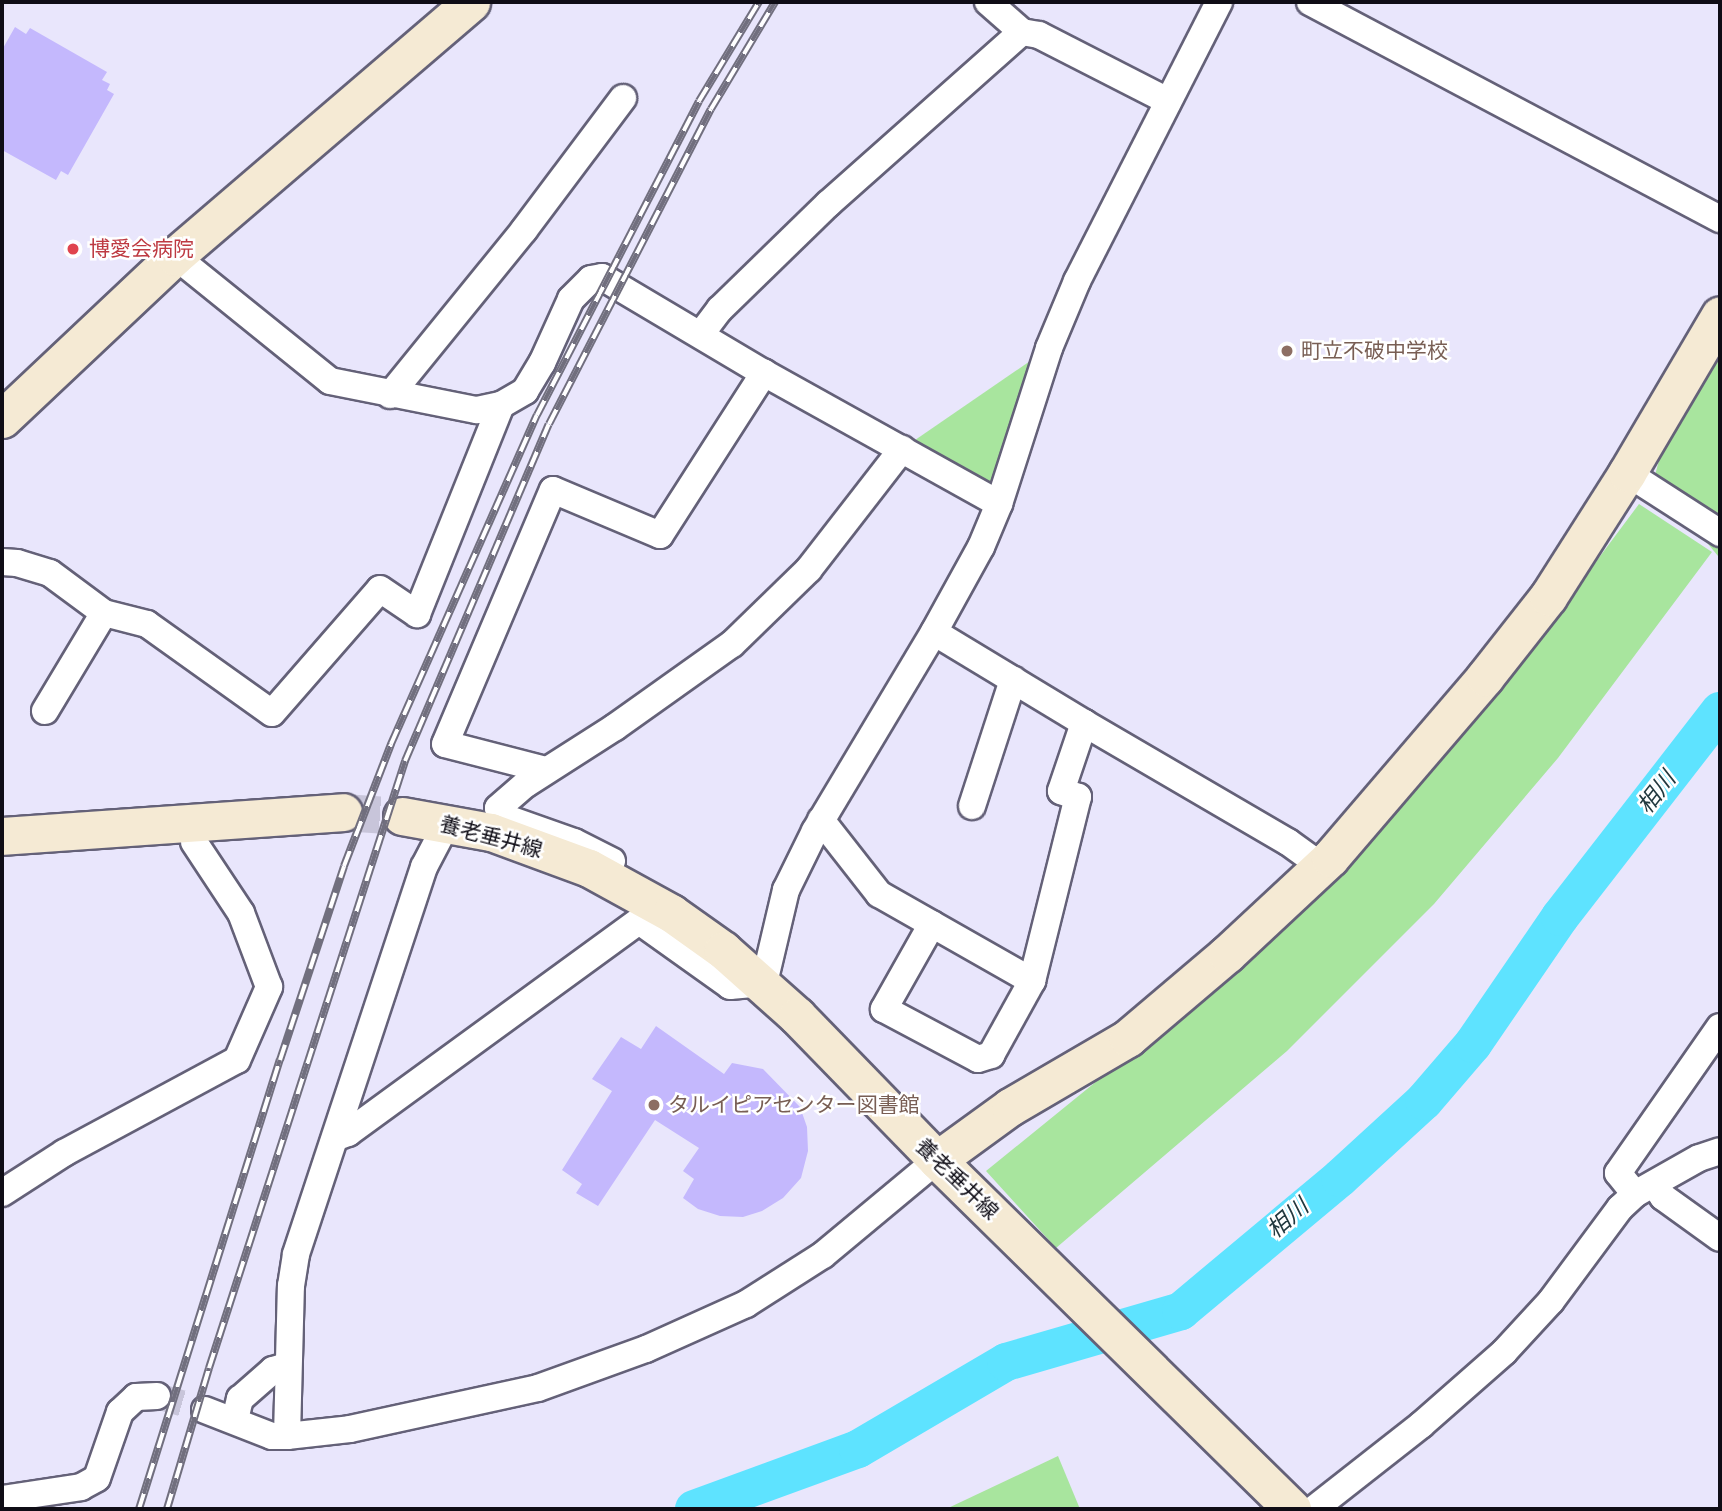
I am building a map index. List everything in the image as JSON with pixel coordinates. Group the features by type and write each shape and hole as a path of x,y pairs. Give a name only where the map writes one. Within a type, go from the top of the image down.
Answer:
{"street":[{"path":"2,419 176,256 471,2"},
{"path":"988,2 1022,32 1039,35 1168,101"},
{"path":"337,1137 348,1133 639,921 730,986 764,983 786,890 821,821 934,632 981,547 999,503 1049,348 1077,281 1219,2"},
{"path":"1310,2 1720,219"},
{"path":"701,334 720,309 828,204 1022,32"},
{"path":"390,395 524,230 623,98"},
{"path":"176,256 330,381 390,395 477,410 501,405 525,391 542,363 571,299 591,279 602,277 764,373 999,503"},
{"path":"205,1410 272,1436 350,1429 538,1388 646,1349 746,1304 823,1255 937,1160 1010,1107 1128,1038 1227,954 1321,866 1485,677 1637,479 1720,315"},
{"path":"547,770 445,744 553,489 660,535 764,373"},
{"path":"2,562 17,563 50,573 104,613 147,624 272,713 380,589 417,614 501,405"},
{"path":"646,879 574,842 503,817 498,808 547,770 684,681 732,644 809,569 902,449"},
{"path":"1637,479 1720,533"},
{"path":"45,711 104,613"},
{"path":"934,632 1288,842 1321,866"},
{"path":"972,806 1013,680"},
{"path":"932,924 884,1009 978,1059 992,1055 1032,981 1078,797 1061,791 1084,723"},
{"path":"2,836 343,812"},
{"name":"養老垂井線","path":"401,816 491,832 541,848 631,889 692,928 764,983 937,1160 1281,1498"},
{"path":"821,821 879,894 1032,981"},
{"path":"287,1436 288,1366 296,1254 337,1137 424,867 447,823"},
{"path":"2,1193 64,1153 237,1060 269,987 240,913 194,842"},
{"path":"1720,1027 1618,1172 1663,1197 1720,1238"},
{"path":"1314,1509 1421,1425 1504,1352 1551,1301 1620,1209 1645,1189 1699,1158 1720,1151"},
{"path":"235,1420 240,1399 273,1370 288,1366"},
{"path":"2,1499 81,1488 97,1478 120,1412 136,1397 157,1396"}],"green space":[{"path":"1720,342 1718,556 1654,479 1666,434"},
{"path":"1049,348 999,504 902,449"},
{"path":"1639,504 1712,552 1558,758 1434,904 1287,1051 1056,1248 986,1171 1124,1059 1323,885 1510,677"},
{"path":"1058,1456 1080,1509 946,1509"}],"building":[{"path":"15,27 26,34 30,28 107,72 102,80 110,84 107,90 114,94 68,175 61,171 56,180 2,150 2,50"},
{"path":"656,1026 724,1074 732,1063 763,1069 800,1107 807,1127 808,1151 801,1178 783,1198 762,1211 743,1217 720,1216 698,1209 683,1198 694,1179 683,1171 699,1148 655,1120 598,1206 576,1193 582,1184 562,1170 612,1091 592,1079 621,1037 641,1049"}],"waterway":[{"name":"相川","path":"694,1509 858,1449 1006,1362 1181,1311 1340,1178 1424,1101 1473,1044 1560,917 1720,711"}],"tunnel":[{"path":"343,812 402,816"},
{"path":"157,1396 205,1410"}],"railway":[{"path":"139,1509 280,1060 344,866 391,744 537,415 699,101 759,2"},
{"path":"167,1509 209,1368 405,761 549,424 711,109 775,2"}],"place":[{"name":"博愛会病院","path":"73,249"},
{"name":"町立不破中学校","path":"1287,351"},
{"name":"タルイピアセンター図書館","path":"654,1105"}]}
